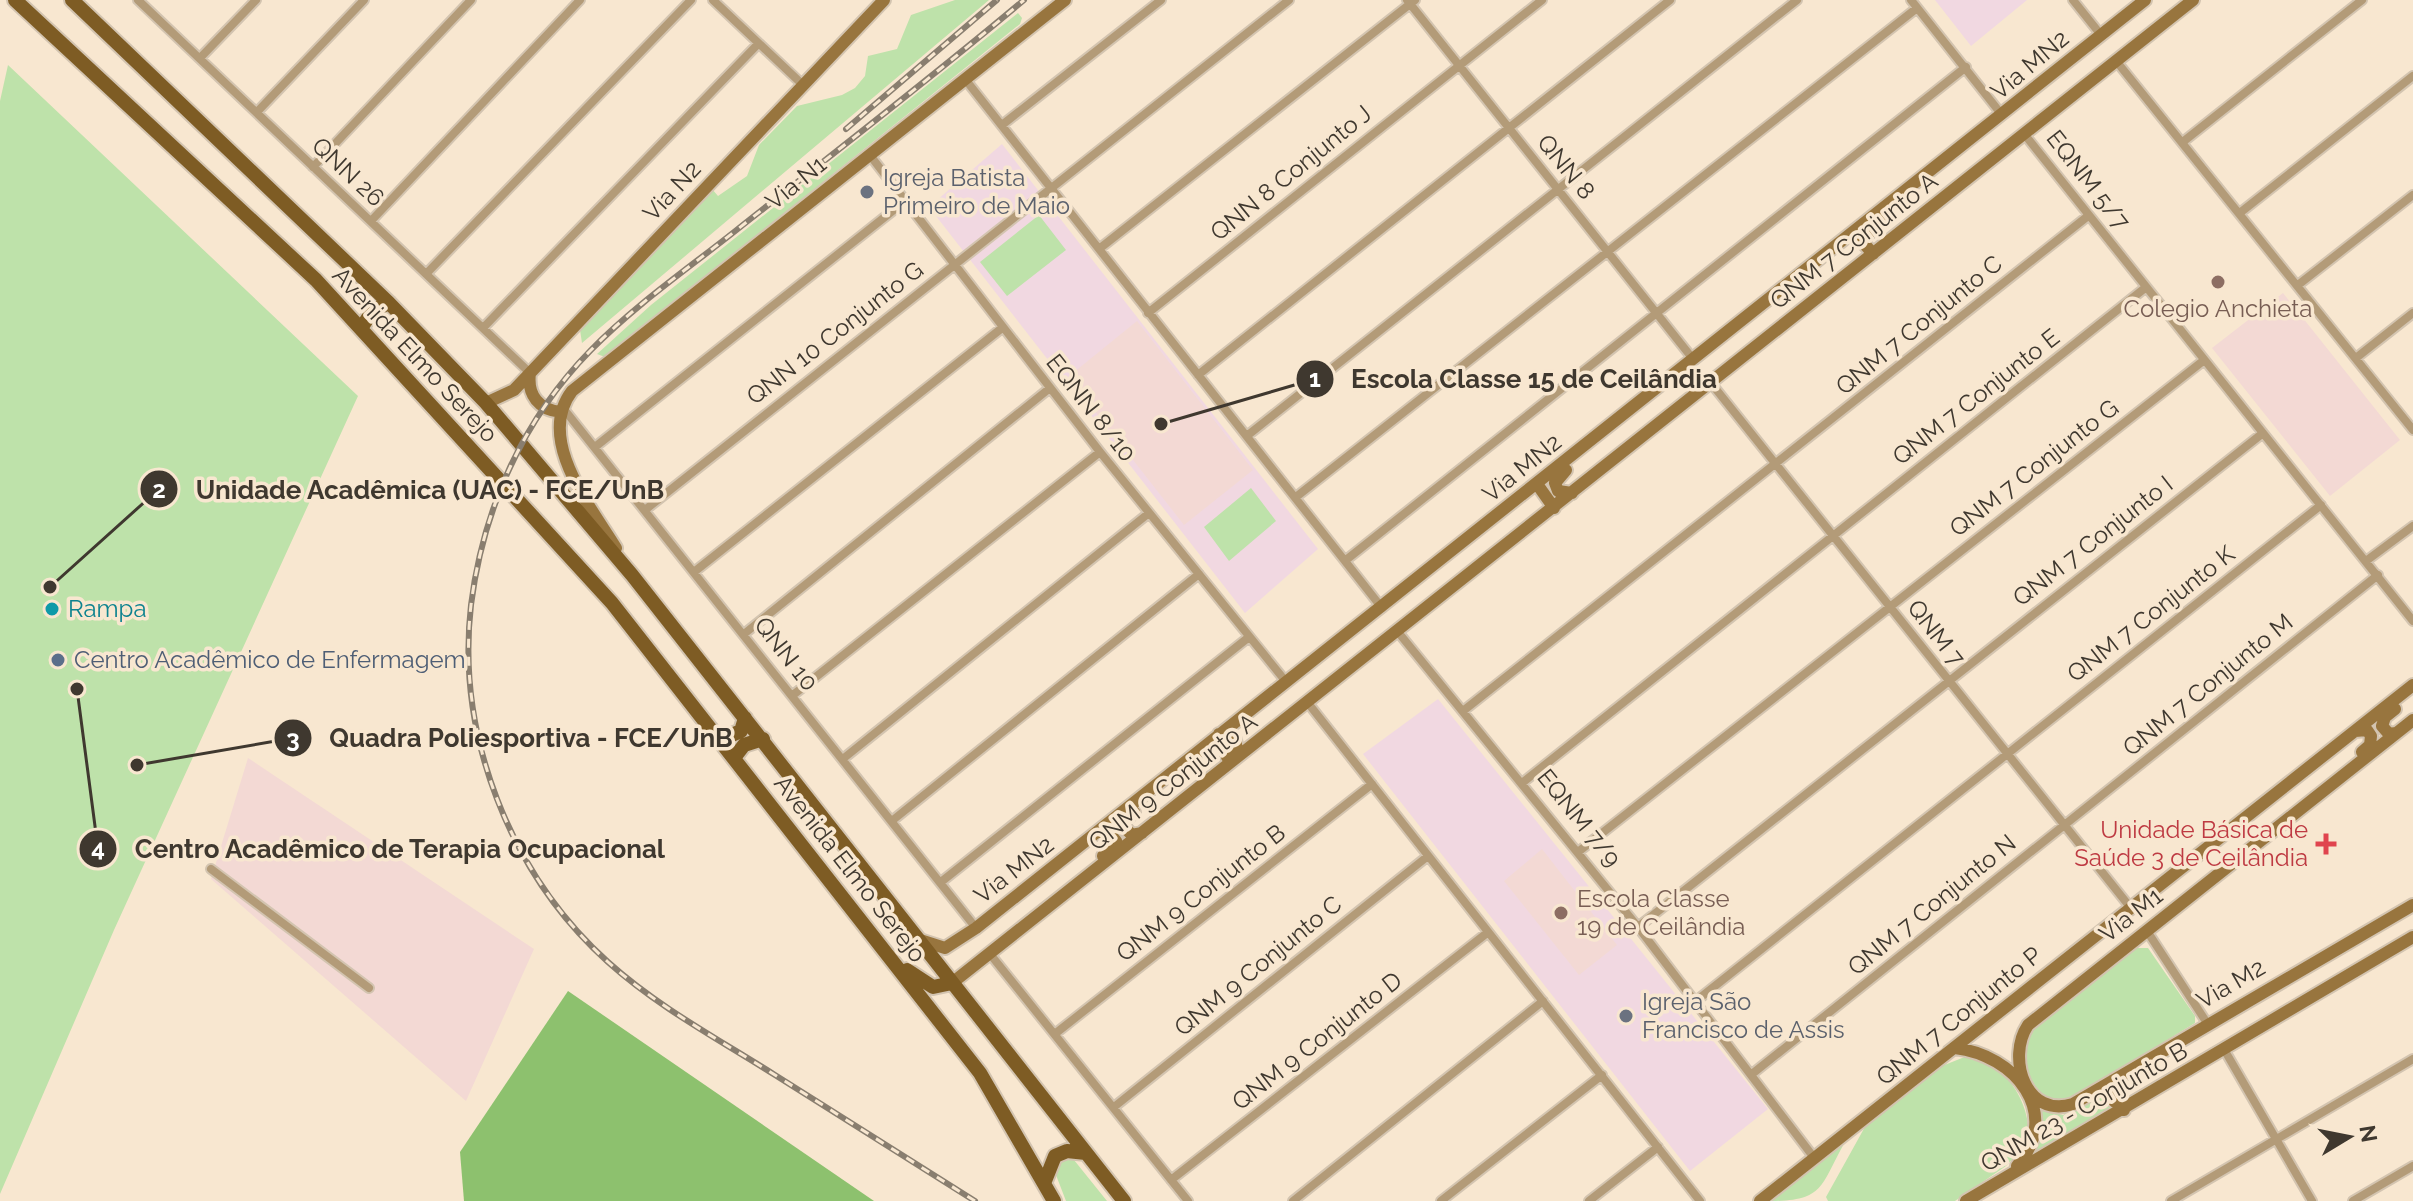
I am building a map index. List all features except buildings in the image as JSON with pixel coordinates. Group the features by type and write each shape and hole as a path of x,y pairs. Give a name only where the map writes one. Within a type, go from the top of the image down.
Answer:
{"main road":[{"path":"0,0 29,14"},
{"name":"Avenida Elmo Serejo","path":"15,0 316,280 612,603 980,1073 1054,1201"},
{"name":"Avenida Elmo Serejo","path":"72,0 389,303 486,403 632,575 1124,1201"},
{"name":"Via N2","path":"486,403 505,396 530,373 884,0"},
{"name":"Via N1","path":"562,410 569,395 585,380 1065,0"},
{"name":"Via MN2","path":"919,940 945,948 976,928 2003,116 2145,0"},
{"name":"EQNM 5/7","path":"2025,135 2191,1"},
{"name":"QNM 7 Conjunto A","path":"1398,632 2025,135"},
{"path":"1873,254 1861,240 1911,195 1937,166"},
{"path":"1844,242 1859,264"},
{"path":"362,327 373,310 389,303"},
{"path":"530,373 529,388 534,399 543,408 562,410"},
{"path":"1572,493 1558,491 1556,478 1608,435 1645,397"},
{"name":"Avenida Elmo Serejo","path":"562,410 561,441 573,475 632,575"},
{"path":"1537,484 1554,508"},
{"path":"1308,703 1398,632"},
{"name":"QNM 7 Conjunto P","path":"1815,1159 2413,685"},
{"path":"2396,733 2386,732 2383,720 2413,695"},
{"name":"QNM 9 Conjunto A","path":"952,983 1308,703"},
{"path":"720,740 741,731 745,718"},
{"name":"Via M1","path":"2024,1085 2018,1046 2028,1025 2413,720"},
{"path":"2285,821 2308,794 2370,745 2370,733 2363,729 2355,731"},
{"path":"1209,781 1214,769 1237,749 1232,737 1219,734"},
{"path":"734,758 744,745 763,739"},
{"path":"1143,833 1129,833 1125,820 1176,779 1200,750"},
{"path":"1033,920 1064,886 1113,848 1116,841 1112,833 1098,832"},
{"name":"Via M2","path":"2024,1085 2045,1104 2055,1108 2073,1104 2413,905"},
{"name":"QNM 23 - Conjunto B","path":"1966,1201 2225,1051 2413,937"},
{"path":"896,962 933,987 952,983"},
{"path":"1955,1048 1994,1057 2024,1085 2032,1109 2034,1136 2025,1157 2010,1174"},
{"path":"2112,1081 2113,1100 2124,1110"},
{"path":"1045,1181 1055,1156 1067,1151 1086,1153"},
{"path":"1760,1201 1815,1159"}],"street":[{"path":"200,58 256,0"},
{"path":"257,112 364,0"},
{"path":"313,167 471,0"},
{"path":"371,221 580,0"},
{"path":"426,274 691,0"},
{"path":"713,0 803,85"},
{"path":"1002,125 1161,0"},
{"name":"QNN 10 Conjunto G","path":"645,510 1289,0"},
{"name":"QNN 8 Conjunto J","path":"1148,313 1542,0"},
{"path":"1198,375 1670,0"},
{"path":"1248,435 1797,0"},
{"path":"2073,0 2101,35"},
{"path":"2184,141 2362,0"},
{"name":"QNN 26","path":"142,1 530,373"},
{"path":"1099,249 1411,1"},
{"name":"QNN 8","path":"1411,1 1693,359"},
{"path":"1296,497 1914,4 2003,116"},
{"path":"483,328 758,44"},
{"path":"2117,62 2184,141 2413,428"},
{"path":"1346,560 1966,67"},
{"path":"2241,212 2413,76"},
{"path":"965,79 1382,608"},
{"name":"EQNM 5/7","path":"2025,135 2413,621"},
{"name":"EQNN 8/10","path":"869,154 1002,328 1287,683"},
{"path":"2298,285 2413,195"},
{"path":"595,447 905,201"},
{"name":"QNM 7 Conjunto C","path":"1463,711 2088,216"},
{"name":"QNM 7 Conjunto E","path":"1522,783 2145,288"},
{"path":"2356,358 2413,313"},
{"path":"694,572 1002,328"},
{"name":"QNM 7 Conjunto G","path":"1578,852 2203,361"},
{"name":"QNM 7","path":"1711,383 1831,538 1890,606 2130,907"},
{"path":"744,634 1050,388"},
{"name":"QNN 10","path":"562,410 844,758 976,928"},
{"name":"QNM 7 Conjunto I","path":"1638,927 2263,433"},
{"path":"793,695 1100,452"},
{"name":"QNM 7 Conjunto K","path":"1696,1001 2321,505"},
{"path":"844,758 1149,513"},
{"path":"2366,561 2413,526"},
{"path":"893,820 1199,574"},
{"name":"QNM 7 Conjunto M","path":"2063,826 2378,575"},
{"name":"EQNM 7/9","path":"1398,632 1638,927 1815,1159"},
{"path":"941,882 1249,637"},
{"path":"1308,703 1700,1200"},
{"name":"QNM 9 Conjunto B","path":"1056,1033 1372,784"},
{"name":"QNM 7 Conjunto N","path":"1752,1074 2063,826"},
{"name":"QNM 9 Conjunto C","path":"1114,1107 1428,856"},
{"path":"211,869 369,988"},
{"path":"2147,931 2207,1023"},
{"name":"QNM 9 Conjunto D","path":"1171,1180 1487,933"},
{"path":"990,954 1188,1201"},
{"path":"1293,1201 1543,1001"},
{"path":"2225,1051 2312,1201"},
{"path":"2171,1201 2413,1059"},
{"path":"1441,1201 1602,1075"},
{"path":"1589,1201 1658,1147"},
{"path":"2353,1201 2413,1166"}],"shaded area":[{"path":"1935,0 2027,0 1971,46"},
{"path":"1002,144 1318,549 1245,613 929,207"},
{"path":"2283,293 2400,440 2330,496 2212,348"},
{"path":"1137,321 1253,470 1184,525 1068,377"},
{"path":"1438,699 1768,1109 1690,1171 1363,754"},
{"path":"248,758 534,949 466,1101 211,879"},
{"name":"Escola Classe 19 de Ceilândia","path":"1542,849 1617,945 1579,975 1504,881"}],"green space":[{"path":"955,0 989,0 582,343 580,330 712,189 718,196 747,176 759,145 797,106 842,95 855,88 865,76 868,56 897,49 911,15"},
{"path":"1018,13 1022,18 1020,24 605,357 597,354 651,305"},
{"path":"8,65 358,396 114,930 0,1194 0,101"},
{"path":"1039,215 1066,250 1007,296 980,262"},
{"path":"1251,488 1276,521 1229,561 1204,527"},
{"path":"2137,948 2148,948 2195,1016 2195,1023 2069,1100 2049,1100 2035,1086 2028,1070 2026,1052 2029,1033"},
{"path":"568,991 874,1201 464,1201 460,1152"},
{"path":"1967,1056 1980,1058 2003,1073 2025,1110 2028,1136 2022,1149 2006,1166 1955,1201 1828,1201 1826,1197 1866,1125 1942,1066"},
{"path":"2105,1092 2111,1110 2032,1157 2040,1132 2036,1107 2063,1115"},
{"path":"1845,1142 1819,1188 1801,1198 1770,1201"},
{"path":"1068,1158 1074,1160 1107,1201 1066,1201 1056,1175 1058,1162"}],"railway":[{"path":"846,129 997,0"},
{"path":"975,1201 668,1008 608,962 573,927 543,887 518,845 497,799 482,752 472,703 469,654 471,605 477,569 496,500 526,436 567,377 642,303 1024,0"}],"place":[{"name":"Igreja Batista Primeiro de Maio","path":"867,192"},
{"name":"Colegio Anchieta","path":"2218,282"},
{"name":"Escola Classe 15 de Ceilândia","path":"1161,424"},
{"name":"Unidade Acadêmica (UAC) - FCE/UnB","path":"50,587"},
{"name":"Rampa","path":"52,609"},
{"name":"Centro Acadêmico de Enfermagem","path":"58,660"},
{"name":"Centro Acadêmico de Terapia Ocupacional","path":"77,689"},
{"name":"Quadra Poliesportiva - FCE/UnB","path":"137,765"},
{"name":"Unidade Básica de Saúde 3 de Ceilândia","path":"2326,844"},
{"name":"Escola Classe 19 de Ceilândia","path":"1561,913"},
{"name":"Igreja São Francisco de Assis","path":"1626,1016"}]}
